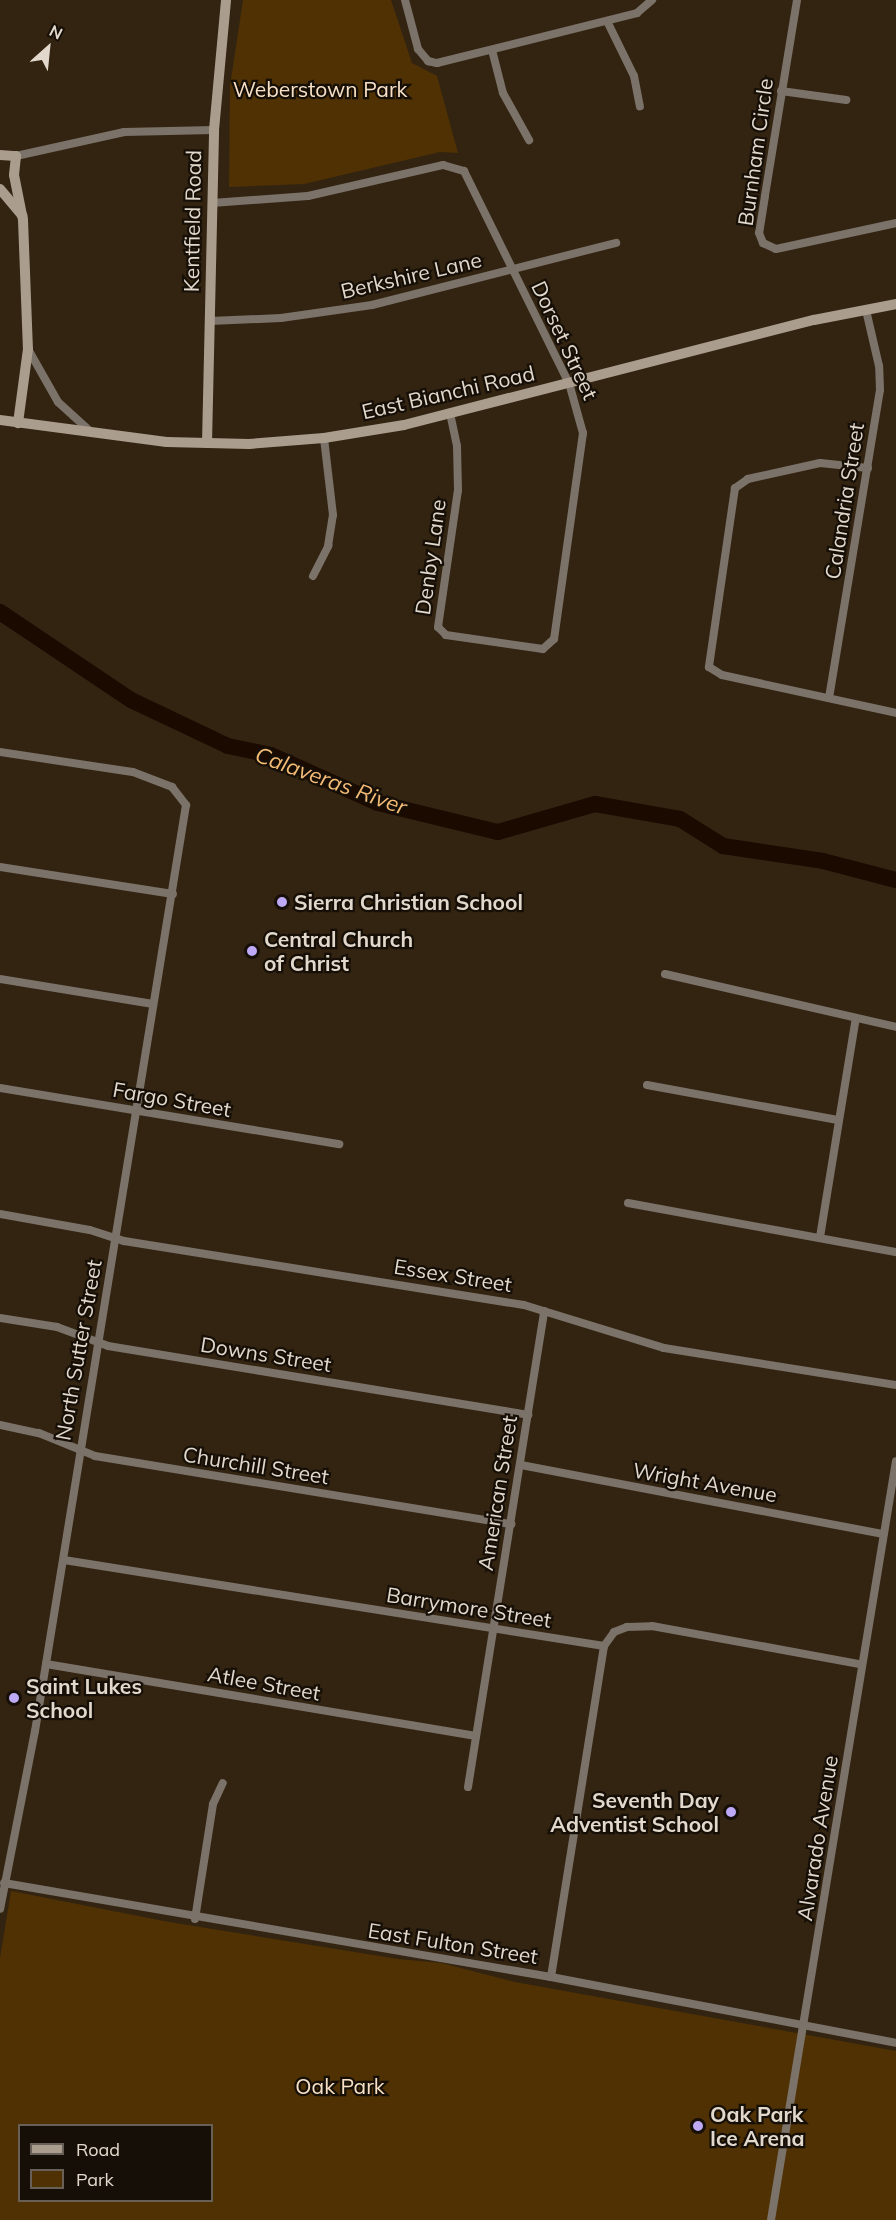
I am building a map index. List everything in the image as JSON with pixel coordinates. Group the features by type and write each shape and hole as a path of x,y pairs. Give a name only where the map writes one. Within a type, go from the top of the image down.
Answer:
{"street":[{"name":"Kentfield Road","path":"207,443 214,130 226,0"},
{"path":"405,0 418,49 428,61 437,63 637,13 651,2"},
{"name":"Burnham Circle","path":"797,0 759,233 763,243 776,249 896,223"},
{"path":"607,21 634,76 640,106"},
{"path":"492,50 503,93 529,140"},
{"path":"781,91 846,100"},
{"path":"0,155 16,156 124,132 214,130"},
{"path":"16,156 14,175 23,216 28,349 18,423"},
{"name":"Dorset Street","path":"212,203 308,196 443,165 458,167 468,177 569,383 583,440 554,639 548,647"},
{"path":"0,189 23,216"},
{"name":"Berkshire Lane","path":"210,321 330,312 616,243"},
{"name":"East Bianchi Road","path":"0,420 95,435 207,443 324,438 450,413 896,304"},
{"name":"Calandria Street","path":"829,698 880,390 879,366 866,310"},
{"path":"28,349 58,402 95,435"},
{"name":"Denby Lane","path":"450,413 458,456 458,490 438,627 447,635 537,649 548,647"},
{"path":"314,576 328,546 333,515 324,438"},
{"path":"868,468 820,463 748,479 735,488 709,667 722,675 896,713"},
{"name":"North Sutter Street","path":"0,752 133,772 172,787 183,797 186,813 79,1450 64,1560 0,1909"},
{"path":"0,867 173,894"},
{"path":"665,974 896,1026"},
{"path":"0,979 153,1004"},
{"path":"820,1237 856,1018"},
{"path":"647,1084 838,1120"},
{"name":"Fargo Street","path":"0,1088 137,1113 339,1144"},
{"path":"628,1203 896,1252"},
{"name":"Essex Street","path":"0,1214 90,1230 114,1239 497,1300 544,1311 664,1348 896,1385"},
{"name":"American Street","path":"468,1787 544,1311"},
{"name":"Downs Street","path":"0,1318 57,1327 98,1342 528,1415"},
{"name":"Churchill Street","path":"0,1425 39,1433 95,1456 511,1524"},
{"name":"Alvarado Avenue","path":"771,2220 848,1765 860,1664 896,1464"},
{"name":"Wright Avenue","path":"521,1465 883,1534"},
{"name":"Barrymore Street","path":"64,1560 604,1646"},
{"path":"551,1977 604,1646 614,1632 627,1627 652,1626 860,1664"},
{"name":"Atlee Street","path":"46,1664 476,1736"},
{"path":"195,1918 213,1804 224,1783"},
{"path":"0,1852 9,1853"},
{"name":"East Fulton Street","path":"4,1883 195,1918 551,1977 896,2043"}],"green space":[{"name":"Weberstown Park","path":"243,0 391,0 412,63 437,76 458,153 440,152 304,184 229,187 230,86"},
{"name":"Oak Park","path":"11,1891 169,1922 398,1959 441,1963 515,1982 896,2051 896,2220 0,2220 0,1958"}],"waterway":[{"name":"Calaveras River","path":"0,612 131,700 228,746 271,755 378,803 498,832 595,804 680,819 723,846 823,861 896,880"}],"place":[{"name":"Sierra Christian School","path":"282,902"},
{"name":"Central Church of Christ","path":"252,951"},
{"name":"Saint Lukes School","path":"14,1698"},
{"name":"Seventh Day Adventist School","path":"731,1812"},
{"name":"Oak Park Ice Arena","path":"698,2126"}]}
